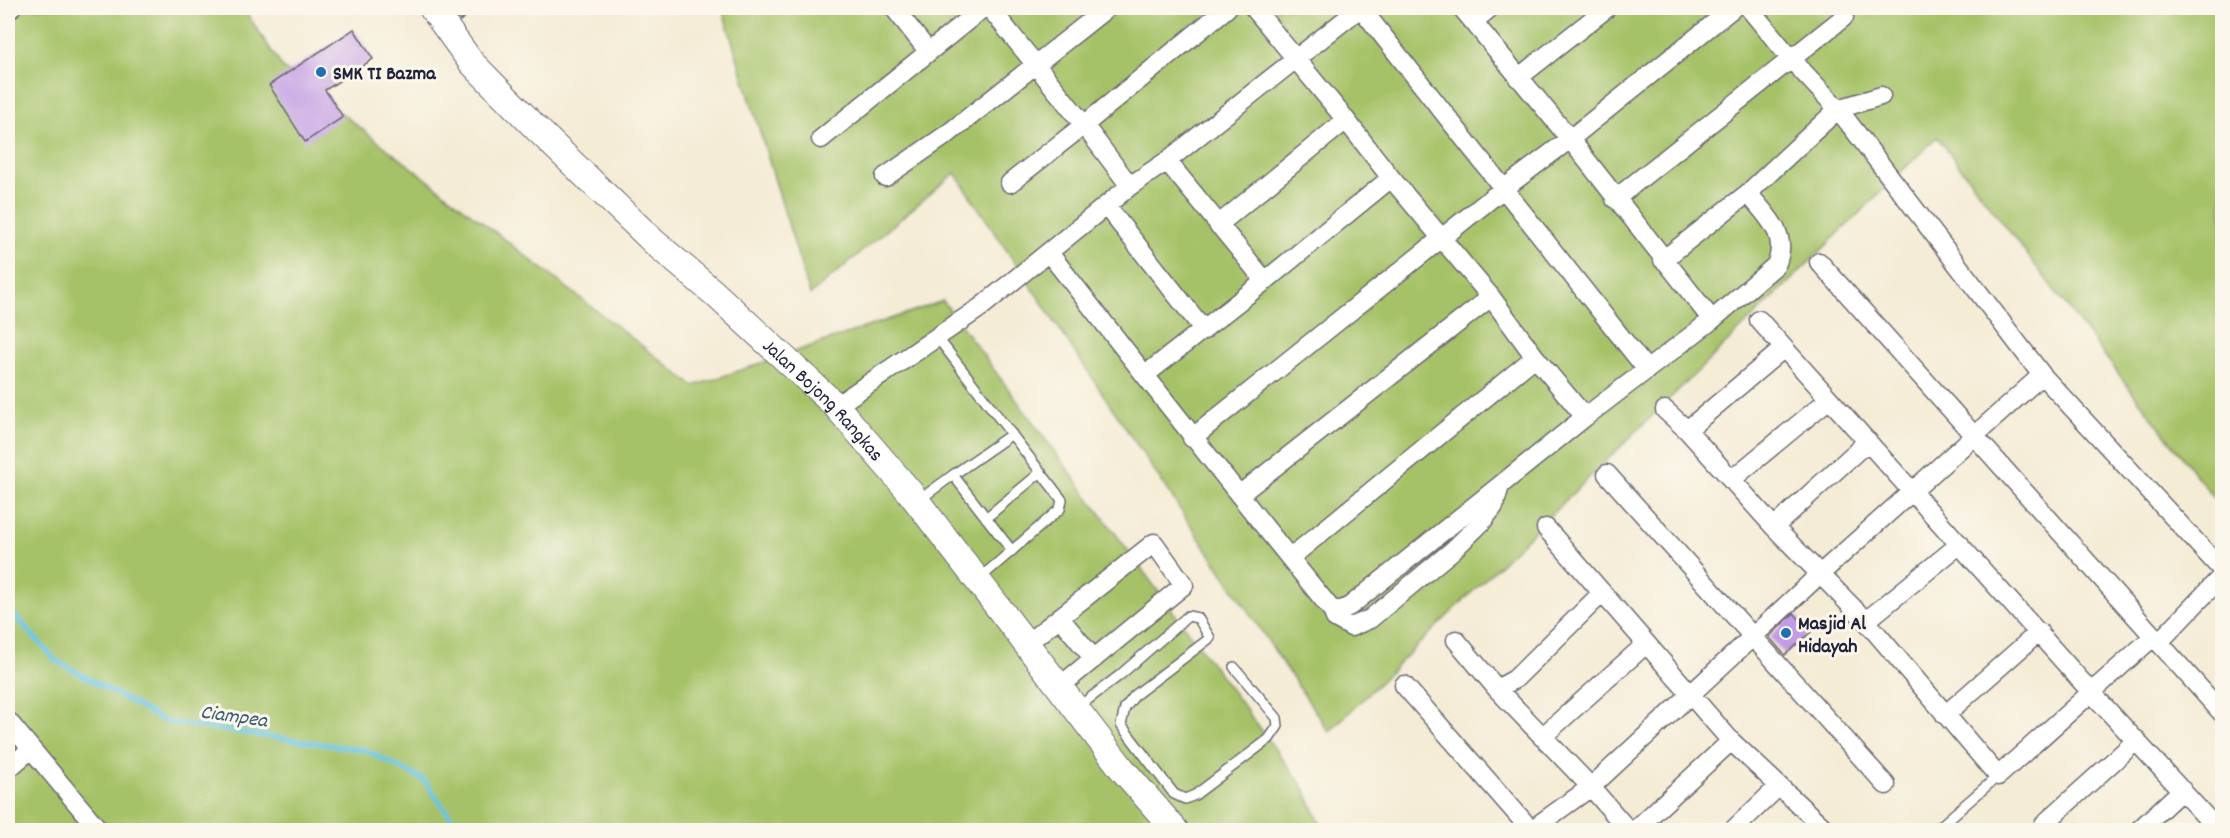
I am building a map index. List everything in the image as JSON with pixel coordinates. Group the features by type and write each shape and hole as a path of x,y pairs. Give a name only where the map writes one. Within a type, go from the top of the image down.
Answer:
{"main road":[{"name":"Jalan Bojong Rangkas","path":"432,8 471,62 538,130 655,243 714,293 836,406 917,501 1144,796 1175,831"}],"street":[{"path":"8,11 11,8"},
{"path":"894,8 928,51"},
{"path":"821,139 983,8"},
{"path":"990,8 1130,186"},
{"path":"885,177 950,133 1107,8"},
{"path":"1010,183 1227,8"},
{"path":"1254,8 1346,120 1390,178 1491,297 1535,357 1585,417"},
{"path":"836,406 981,307 1107,207 1130,186 1167,161 1361,8 1647,370"},
{"path":"1490,8 1468,14 1570,139 1712,320"},
{"path":"1518,78 1607,8"},
{"path":"1192,438 1733,8"},
{"path":"1749,8 1791,59 1838,110 2042,375 2223,570"},
{"path":"1615,199 1844,17"},
{"path":"1663,260 1748,193 1838,110 1881,96"},
{"path":"1218,225 1346,120"},
{"path":"1167,161 1265,281"},
{"path":"1145,375 1265,281 1390,178"},
{"path":"1049,252 1192,438 1332,610 1342,610 1350,606 1585,417 1712,320 1776,265 1781,253 1781,241 1776,229 1748,193"},
{"path":"1107,207 1204,330"},
{"path":"1819,262 2223,712"},
{"path":"1239,495 1491,297"},
{"path":"1759,320 2091,693 2137,740 2218,831"},
{"path":"1687,430 1784,348"},
{"path":"1290,558 1535,357"},
{"path":"1404,686 1531,830 1591,787 1820,574 2042,375"},
{"path":"1731,480 1828,400"},
{"path":"1665,410 1687,430 1774,527 1866,621 1998,776 2091,693 2157,639 2223,576"},
{"path":"1774,527 1868,441"},
{"path":"1607,474 1886,785"},
{"path":"1546,528 1731,741 1825,830"},
{"path":"1026,644 1154,543 1184,585 1059,687"},
{"path":"1866,621 1960,544"},
{"path":"1497,689 1515,679 1602,592"},
{"path":"1060,618 1094,659"},
{"path":"1945,715 2039,632"},
{"path":"1456,640 1497,689 1591,787 1628,831"},
{"path":"1542,737 1646,644"},
{"path":"8,721 99,831"},
{"path":"2049,831 2044,824 2137,740"},
{"path":"1635,831 1731,741"},
{"path":"8,769 31,749"},
{"path":"1733,831 1778,787"},
{"path":"2139,831 2182,790"}],"lane":[{"path":"937,337 1062,500 1060,509 978,580"},
{"path":"917,501 1012,434"},
{"path":"986,519 1041,472"},
{"path":"953,475 1012,551"},
{"path":"1076,709 1120,675 1188,616 1197,618 1210,638 1135,695 1125,708 1121,725 1174,794 1185,799 1195,795 1269,739 1278,726 1277,718 1234,667"},
{"path":"1936,831 1998,776"}],"green space":[{"path":"8,8 243,8 283,68 694,386 943,301 1304,788 1323,830 8,830"},
{"path":"722,8 2222,8 2222,509 1937,137 1329,732 955,173 810,295"}],"building":[{"path":"450,8 476,8 460,21"},
{"name":"SMK TI Bazma","path":"354,29 373,59 325,90 343,117 305,142 269,85"},
{"name":"Masjid Al Hidayah","path":"1794,613 1811,632 1785,655 1769,637"}],"waterway":[{"name":"Ciampea","path":"8,608 55,660 166,722 365,750 424,780 460,830"}],"place":[{"name":"SMK TI Bazma","path":"321,72"},
{"name":"Masjid Al Hidayah","path":"1786,633"}]}
